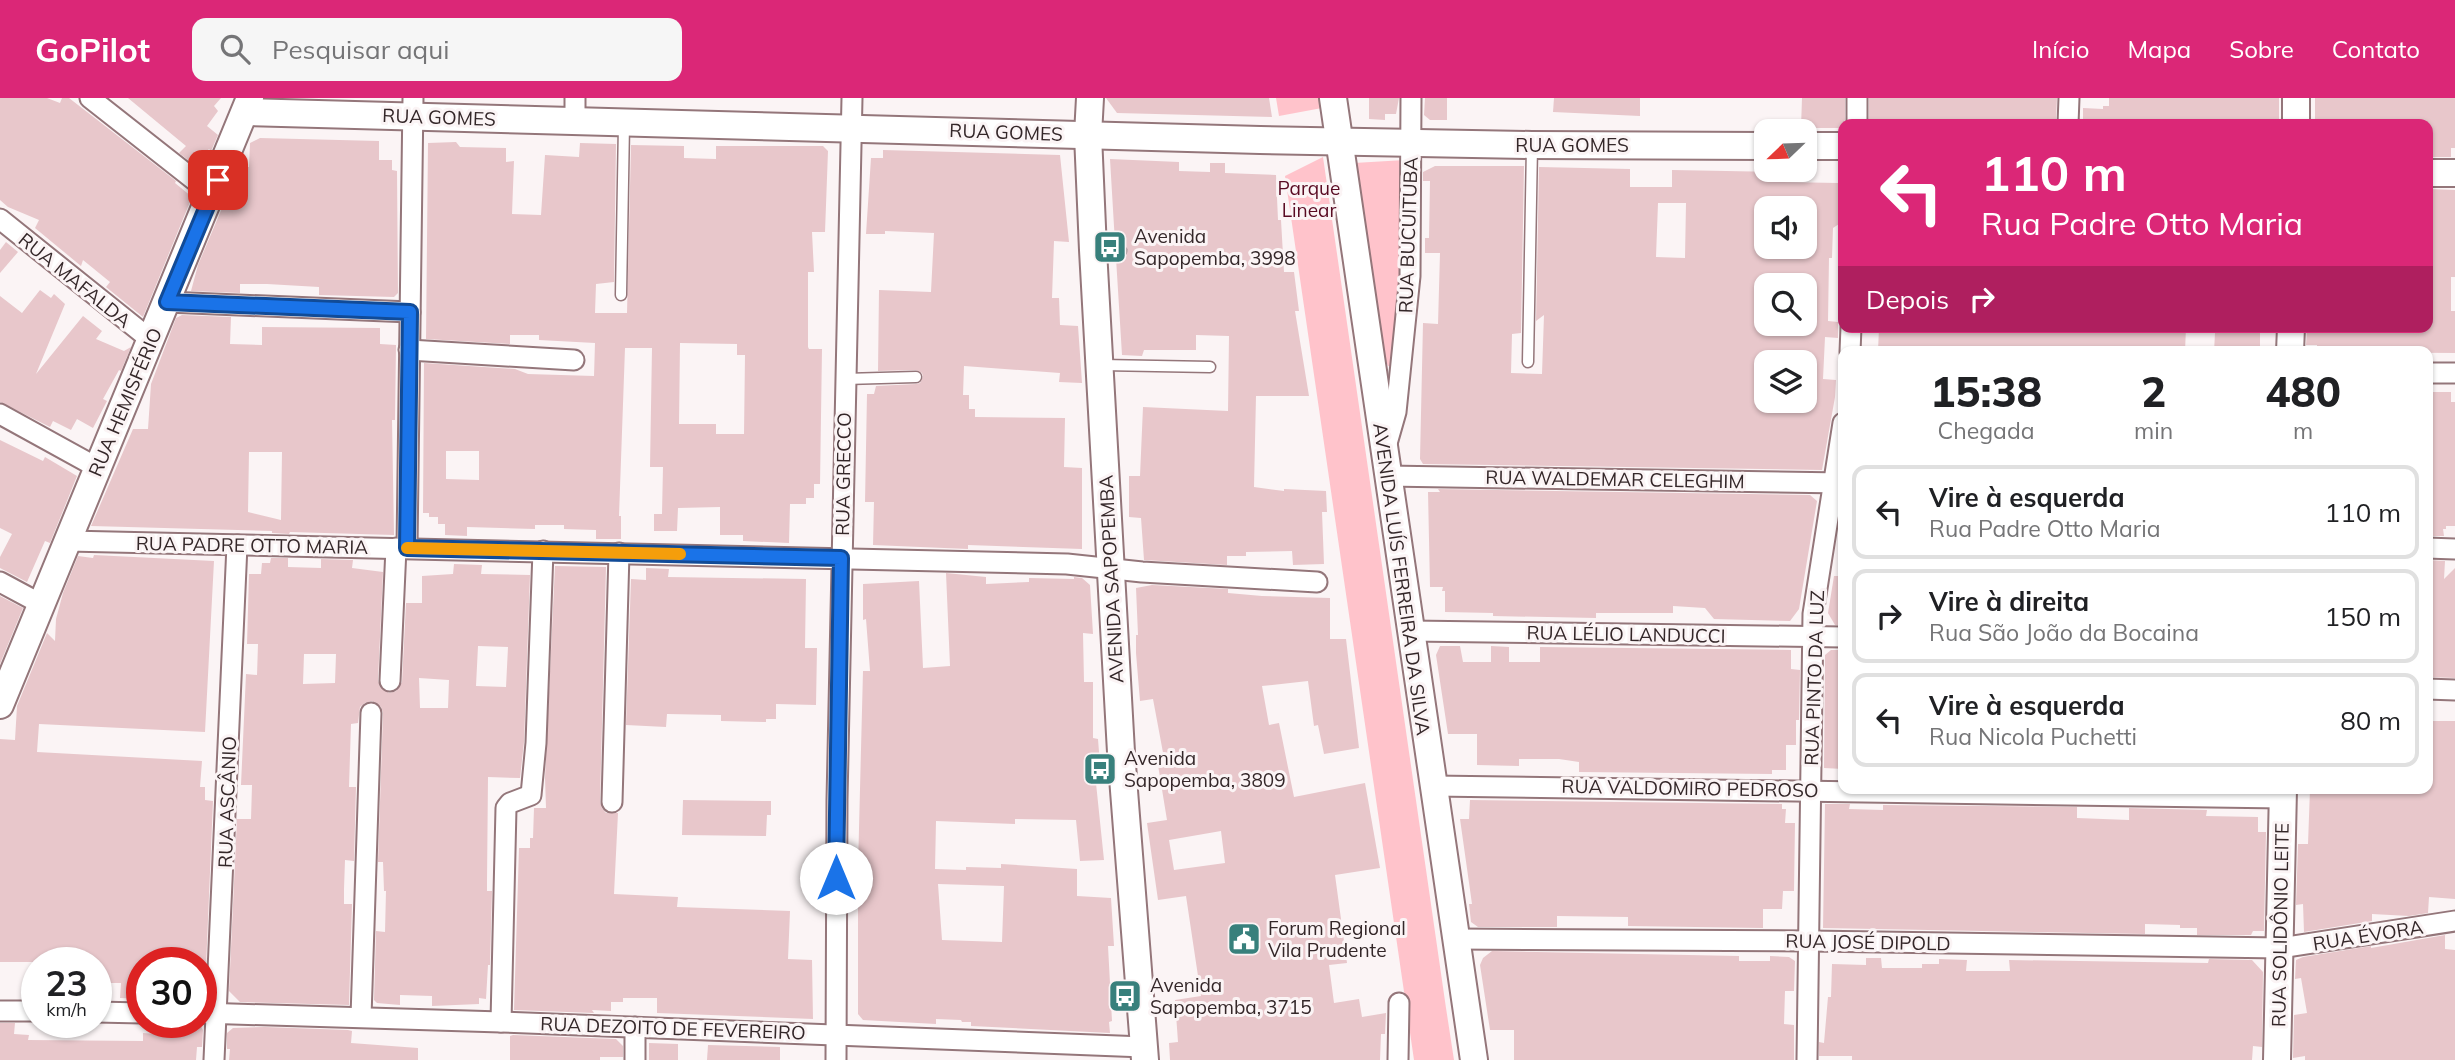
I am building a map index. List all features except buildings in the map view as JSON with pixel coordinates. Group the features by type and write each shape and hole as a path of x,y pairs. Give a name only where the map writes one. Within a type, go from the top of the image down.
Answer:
{"street":[{"path":"90,98 212,194"},
{"name":"RUA GRECCO","path":"836,1060 841,558 852,98"},
{"name":"AVENIDA SAPOPEMBA","path":"1090,98 1088,135 1110,569 1121,752 1145,1054"},
{"name":"AVENIDA LUÍS FERREIRA DA SILVA","path":"1333,98 1474,1060"},
{"name":"RUA BUCUITUBA","path":"1386,465 1396,412 1410,276 1411,98"},
{"path":"1857,98 1857,119"},
{"path":"2068,119 2069,98"},
{"path":"2296,98 2296,119"},
{"name":"RUA HEMISFÉRIO","path":"0,705 248,105"},
{"name":"RUA GOMES","path":"248,105 575,110 624,122 1339,142 1754,146"},
{"path":"390,681 401,548 410,350 413,107"},
{"path":"1817,146 1838,146"},
{"path":"2433,173 2455,173"},
{"name":"RUA MAFALDA","path":"0,219 151,340"},
{"path":"167,302 410,312"},
{"path":"410,350 574,360"},
{"path":"2433,373 2455,373"},
{"path":"0,414 98,468"},
{"name":"RUA WALDEMAR CELEGHIM","path":"1386,465 1837,483"},
{"name":"RUA PINTO DA LUZ","path":"1807,1060 1813,614 1837,483"},
{"name":"RUA PADRE OTTO MARIA","path":"68,541 1067,564 1317,582"},
{"name":"RUA ASCÂNIO","path":"214,947 237,544"},
{"path":"2433,548 2455,549"},
{"path":"501,1022 506,808 510,803 531,795 536,743 543,551"},
{"path":"612,802 620,553"},
{"path":"0,582 41,604"},
{"name":"RUA LÉLIO LANDUCCI","path":"1410,631 1838,637"},
{"path":"2433,689 2455,690"},
{"path":"361,1017 371,713"},
{"name":"RUA VALDOMIRO PEDROSO","path":"1433,786 1838,790"},
{"name":"RUA SOLIDÔNIO LEITE","path":"2277,1060 2283,794"},
{"name":"RUA ÉVORA","path":"2280,948 2455,921"},
{"name":"RUA JOSÉ DIPOLD","path":"1455,939 2280,948"},
{"path":"1398,1060 1399,1003"},
{"path":"0,1011 21,1011"},
{"name":"RUA DEZOITO DE FEVEREIRO","path":"217,1013 836,1035 1145,1054"},
{"path":"635,1027 635,1060"},
{"name":"RUA ASCÂNIO","path":"213,1038 215,1060"}],"lane":[{"path":"621,295 624,122"},
{"path":"1528,362 1532,145"},
{"path":"1093,250 1121,251"},
{"path":"1099,365 1210,367"},
{"path":"844,379 916,377"}],"green space":[{"path":"1276,98 1321,98 1322,108 1279,116"},
{"name":"Parque Linear","path":"1323,157 1454,1060 1414,1060 1285,176"},
{"path":"1405,160 1399,364 1395,367 1388,366 1386,361 1354,163"}],"slow traffic":[{"path":"407,548 680,554"}],"place":[{"name":"Avenida Sapopemba, 3998","path":"1110,247"},
{"name":"Avenida Sapopemba, 3809","path":"1100,769"},
{"name":"Forum Regional Vila Prudente","path":"1244,939"},
{"name":"Avenida Sapopemba, 3715","path":"1125,996"}],"route":[{"path":"218,180 167,302 410,312 407,548 841,558 836,878"}]}
